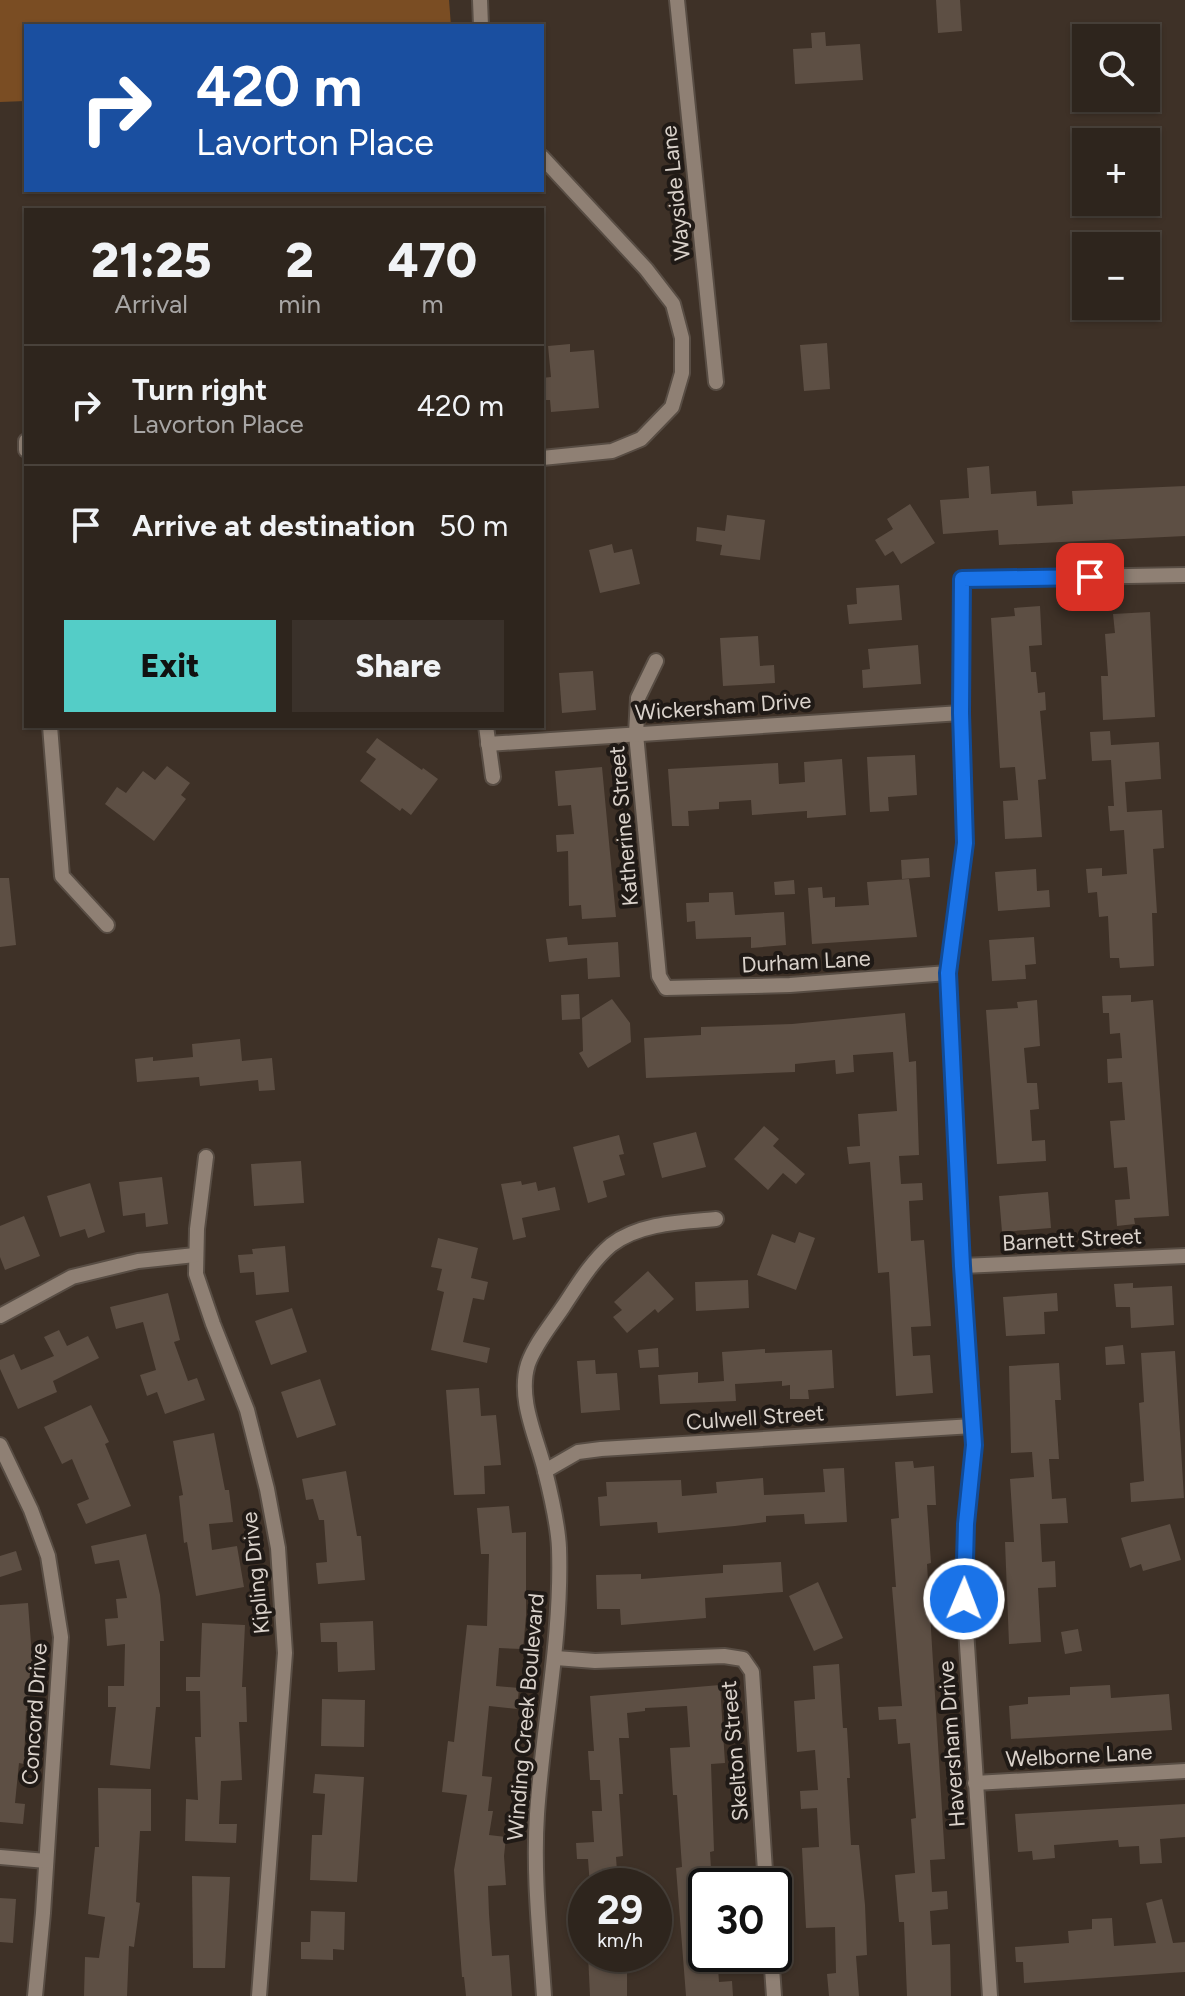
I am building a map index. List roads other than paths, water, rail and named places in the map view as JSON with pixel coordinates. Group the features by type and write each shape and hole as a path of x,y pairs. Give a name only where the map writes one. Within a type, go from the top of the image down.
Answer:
{"street":[{"path":"480,0 481,24"},
{"name":"Wayside Lane","path":"677,0 716,382"},
{"path":"544,159 664,292 673,304 682,338 682,373 672,407 641,439 612,451 544,458"},
{"name":"Haversham Drive","path":"990,1996 964,1599 966,1524 974,1445 948,973 965,843 961,713 962,579 1185,575"},
{"name":"Katherine Street","path":"656,661 638,698 636,734 659,976 666,988"},
{"name":"Wickersham Drive","path":"488,744 961,713"},
{"path":"50,728 62,876 107,925"},
{"path":"486,728 493,777"},
{"name":"Durham Lane","path":"666,988 790,985 948,973"},
{"name":"Kipling Drive","path":"206,1157 195,1255 196,1274 247,1410 267,1489 278,1548 285,1653 259,1996"},
{"name":"Winding Creek Boulevard","path":"544,1996 535,1866 537,1812 556,1658 559,1546 545,1471 531,1428 526,1385 528,1366 538,1344 572,1293 612,1245 634,1233 674,1223 716,1219"},
{"path":"0,1316 72,1277 138,1261 195,1255"},
{"name":"Barnett Street","path":"962,1266 1185,1256"},
{"name":"Culwell Street","path":"545,1471 578,1452 601,1449 973,1426"},
{"name":"Concord Drive","path":"0,1445 31,1510 48,1556 61,1637 35,1996"},
{"name":"Skelton Street","path":"556,1658 595,1661 724,1656 743,1659 752,1672 765,1868"},
{"name":"Welborne Lane","path":"975,1783 1185,1771"},
{"path":"0,1857 46,1861"},
{"path":"772,1972 774,1996"}]}
